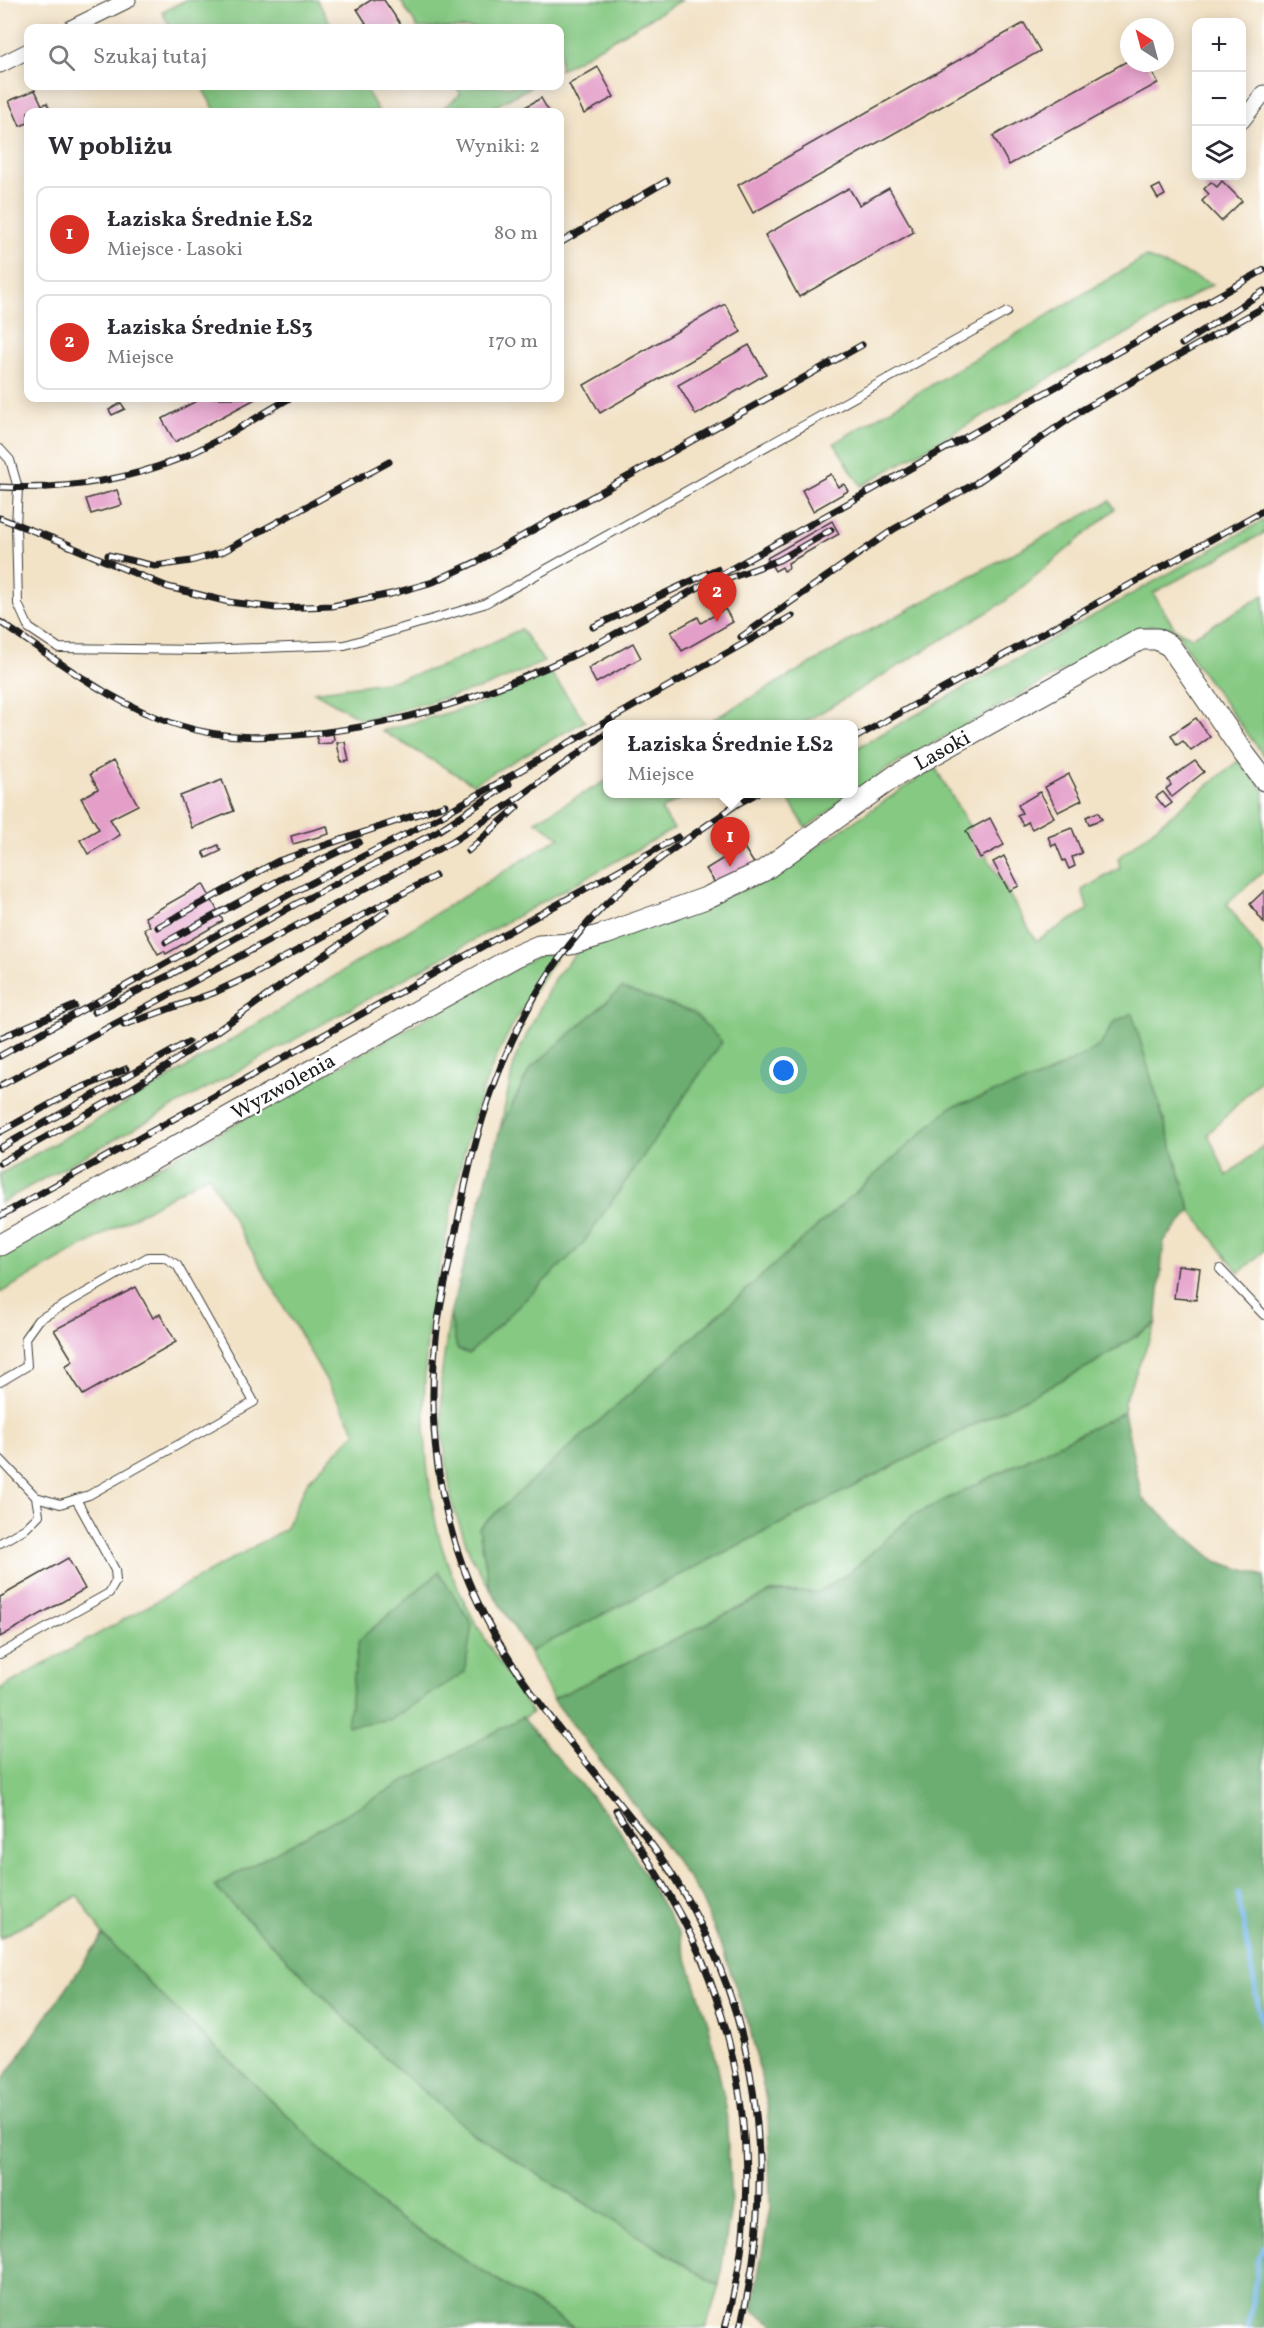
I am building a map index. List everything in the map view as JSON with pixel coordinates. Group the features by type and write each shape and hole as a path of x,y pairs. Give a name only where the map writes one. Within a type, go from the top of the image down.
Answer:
{"street":[{"path":"79,24 128,0"},
{"path":"0,66 24,53"},
{"path":"1246,116 1264,93"},
{"name":"Lasoki","path":"571,944 706,898 763,871 895,776 1141,639 1157,639 1170,646 1264,780"},
{"name":"Wyzwolenia","path":"0,1245 516,956 539,946 571,944"}],"lane":[{"path":"0,449 10,460 18,488 16,525 18,604 29,628 59,648 200,650 345,645 484,604 1007,312"},
{"path":"0,1382 27,1366 25,1338 38,1320 148,1257 165,1257 177,1265 255,1402 89,1495 60,1504 36,1497 0,1459"},
{"path":"1220,1269 1264,1315"},
{"path":"0,1543 26,1528 39,1515 36,1497"},
{"path":"0,1654 109,1593 116,1581 115,1570 76,1499"}],"green space":[{"path":"186,0 317,0 331,24 169,24 162,12"},
{"path":"400,0 682,0 564,68 564,24 415,24"},
{"path":"203,90 366,90 377,108 214,108"},
{"path":"458,90 525,90 492,108 443,108 461,94"},
{"path":"1145,257 1213,284 861,486 834,443"},
{"path":"1110,501 1115,509 1003,603 809,720 712,720 852,640"},
{"path":"1264,520 1264,533 1153,593 1175,629 1152,626 1132,632 884,771 858,790 858,747"},
{"path":"1264,595 1264,756 1196,664 1175,629 1192,637"},
{"path":"521,629 544,662 485,687 363,720 314,692 392,681 442,666"},
{"path":"551,673 585,721 473,784 382,731 483,703"},
{"path":"1238,761 1264,790 1264,871 1227,904 1264,956 1264,1077 1208,1134 1227,1176 1264,1145 1264,1251 1239,1273 1191,1211 1132,1014 1114,1022 1100,1046 1044,1076 951,1108 479,1528 490,1589 470,1554 452,1504 442,1430 441,1378 450,1314 457,1349 530,1069 500,1129 515,1059 554,979 579,950 762,883 935,767 1036,941 1088,910 1082,890 1120,868 1118,858"},
{"path":"603,782 603,798 681,798 661,810 674,829 0,1203 0,1174 161,1083 560,837 535,821"},
{"path":"787,798 847,798 806,828"},
{"path":"559,953 505,1041 489,1075 473,1119 456,1187 432,1305 425,1378 428,1476 443,1550 475,1622 532,1713 214,1886 386,2059 474,2135 719,2286 706,2328 574,2328 386,2210 161,1995 103,1935 78,1896 0,1938 0,1689 285,1529 308,1481 356,1432 208,1175 0,1293 0,1254 541,954"},
{"path":"622,988 694,1013 722,1042 582,1245 469,1354 457,1349 450,1314 500,1129 530,1069"},
{"path":"1132,1013 1191,1211 1164,1241 1156,1323 1091,1365 529,1652 490,1589 479,1528 951,1107 1044,1076 1100,1046 1114,1022"},
{"path":"1156,1323 1124,1402 1124,1412 912,1516 849,1573 819,1592 771,1592 553,1699 529,1652 1091,1365"},
{"path":"1124,1412 1142,1498 1216,1561 1264,1576 1264,2328 780,2328 752,2310 770,2207 768,2108 751,2033 724,1953 699,1894 662,1841 553,1699 771,1592 819,1592 849,1573 912,1516"},
{"path":"439,1572 472,1624 465,1672 391,1719 347,1726 359,1640"},
{"path":"522,1717 617,1826 679,1934 709,2026 726,2106 731,2206 719,2286 474,2135 386,2059 214,1886"},
{"path":"103,1935 161,1995 386,2210 574,2328 0,2328 0,2084"}],"building":[{"path":"371,0 384,0 400,24 364,24 366,23 357,9"},
{"path":"1024,23 1040,51 753,213 738,185"},
{"path":"1120,65 1120,72 1152,72 1158,83 1009,165 993,136"},
{"path":"598,67 614,97 584,114 569,84"},
{"path":"35,90 42,105 47,103 49,108 24,108 24,124 20,126 9,101"},
{"path":"541,98 547,108 523,108"},
{"path":"1222,181 1242,201 1221,221 1202,201 1209,194 1204,189 1211,182 1217,187"},
{"path":"1160,185 1165,195 1158,199 1152,189"},
{"path":"849,188 859,205 889,188 914,232 799,297 765,235"},
{"path":"725,304 741,332 600,413 584,385"},
{"path":"749,345 766,374 696,415 678,385"},
{"path":"194,402 250,402 175,442 162,419"},
{"path":"121,403 125,409 112,415 109,410"},
{"path":"831,474 838,487 844,484 848,491 813,511 802,490"},
{"path":"117,490 122,505 91,514 86,499"},
{"path":"832,521 839,534 788,563 789,568 784,571 782,567 775,571 767,558"},
{"path":"725,609 733,622 682,651 671,632 698,617 701,623"},
{"path":"633,643 641,658 596,683 588,668"},
{"path":"1196,718 1210,737 1191,751 1183,741 1177,745 1171,735"},
{"path":"333,734 334,739 331,743 318,744 317,736"},
{"path":"345,742 349,761 341,762 337,743"},
{"path":"113,761 138,805 110,819 120,835 88,854 80,840 99,829 81,798 98,789 90,774"},
{"path":"1195,761 1204,772 1172,797 1166,789 1171,785 1168,780"},
{"path":"1069,774 1082,800 1058,812 1045,787"},
{"path":"222,780 234,811 192,828 180,796"},
{"path":"1040,792 1054,817 1032,829 1028,822 1023,825 1017,815 1022,813 1018,805"},
{"path":"1163,792 1172,803 1165,808 1156,797"},
{"path":"1098,812 1102,819 1089,824 1086,817"},
{"path":"990,818 1004,845 980,858 966,831"},
{"path":"327,826 329,834 293,844 291,836"},
{"path":"1072,828 1082,853 1072,857 1075,866 1069,869 1056,844 1052,846 1048,837"},
{"path":"218,845 221,851 206,858 203,852"},
{"path":"743,846 755,865 717,886 706,869"},
{"path":"1004,856 1019,886 1009,891 993,862"},
{"path":"203,884 223,921 166,954 164,951 158,954 144,929 150,926 145,917"},
{"path":"1264,891 1264,923 1250,904"},
{"path":"1178,1265 1200,1268 1196,1300 1174,1298"},
{"path":"136,1287 153,1318 160,1314 176,1342 83,1395 65,1366 73,1361 54,1330"},
{"path":"68,1558 85,1589 0,1637 0,1597"}],"waterway":[{"path":"1238,1894 1264,2037"},
{"path":"1248,2328 1259,2257 1264,2246"}],"railway":[{"path":"564,241 667,181"},
{"path":"0,622 87,681 132,707 197,730 259,737 291,735 345,729 420,713 492,690 597,644 1264,270"},
{"path":"1182,344 1264,291"},
{"path":"741,637 894,529 976,483 1082,410 1264,307"},
{"path":"62,543 168,587 229,602 276,608 332,606 391,594 433,582 476,562 862,345"},
{"path":"0,487 67,486 112,479 155,468 205,447 283,402"},
{"path":"108,555 155,566 191,561 222,552 389,462"},
{"path":"858,736 1264,510"},
{"path":"0,518 70,545"},
{"path":"722,581 779,560 831,530"},
{"path":"593,627 717,569"},
{"path":"609,720 792,616"},
{"path":"0,1056 290,894 435,819 603,723"},
{"path":"0,1086 453,841 508,805 603,736"},
{"path":"94,1012 170,975 296,904 438,831 509,784"},
{"path":"730,808 749,798"},
{"path":"158,927 278,861 445,805"},
{"path":"736,805 653,864 606,904 576,936 551,971 528,1008 509,1046 480,1127 446,1279 435,1352 433,1414 439,1476 445,1507 463,1567 479,1604 518,1673 641,1830 679,1886 710,1944 733,2005 749,2067 758,2131 759,2196 753,2262 740,2328"},
{"path":"468,851 517,807"},
{"path":"0,1216 678,837"},
{"path":"166,942 285,877 359,842"},
{"path":"124,1025 213,993 250,976 435,876"},
{"path":"0,1163 166,1067 387,911"},
{"path":"0,1038 74,1006"},
{"path":"0,1148 188,1042"},
{"path":"0,1132 74,1091 126,1069"},
{"path":"616,1810 668,1893 691,1936 710,1980 724,2022 734,2065 745,2153 746,2198 736,2285 725,2328"}],"place":[{"name":"Łaziska Średnie ŁS3","path":"717,622"},
{"name":"Łaziska Średnie ŁS2","path":"730,867"}]}
